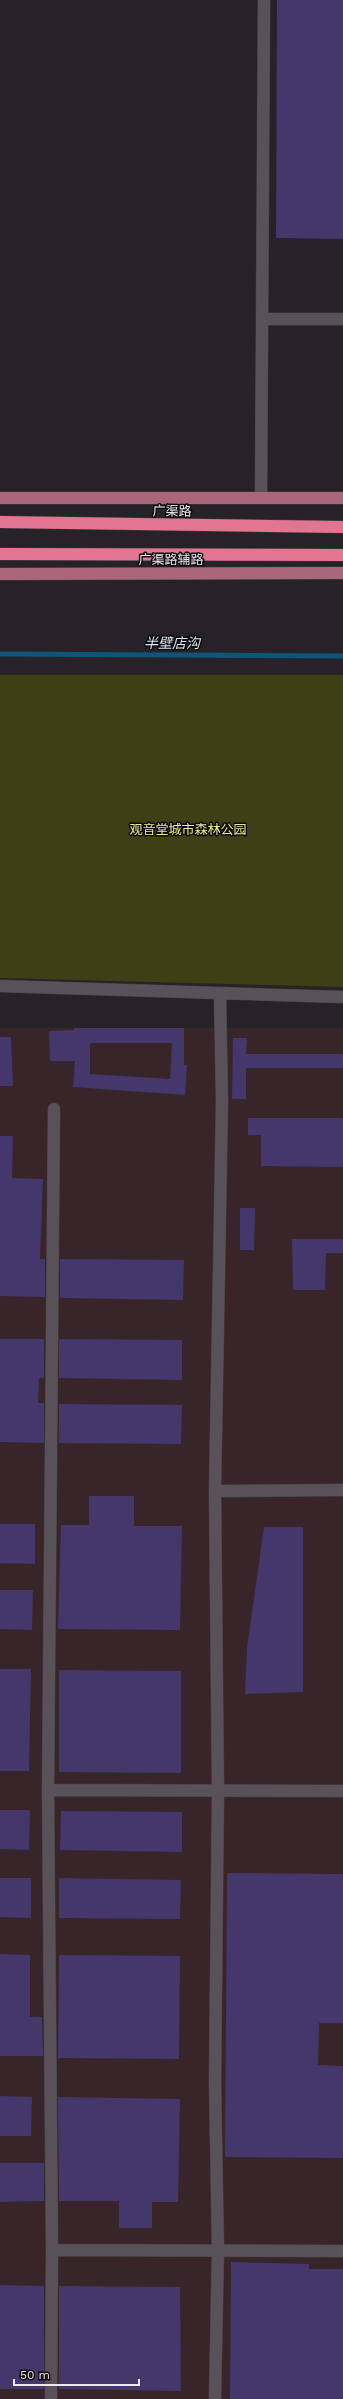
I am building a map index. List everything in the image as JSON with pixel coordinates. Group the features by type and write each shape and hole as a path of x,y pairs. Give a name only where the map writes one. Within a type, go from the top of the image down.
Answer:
{"highway":[{"name":"广渠路","path":"0,522 343,527"},
{"path":"0,554 343,555"}],"main road":[{"name":"广渠路","path":"0,498 343,498"},
{"name":"广渠路辅路","path":"0,574 343,573"}],"street":[{"path":"261,498 264,0"},
{"path":"263,319 343,319"},
{"path":"0,986 343,997"},
{"path":"214,2399 218,2250 215,2083 218,1791 215,1491 222,1102 220,993"},
{"path":"51,2399 52,2250 48,1790 54,1109"},
{"path":"215,1491 343,1490"},
{"path":"48,1790 343,1791"},
{"path":"52,2250 343,2251"}],"shaded area":[{"path":"0,1028 343,1028 343,2399 0,2399"}],"green space":[{"name":"观音堂城市森林公园","path":"0,675 343,675 343,987 0,978"}],"building":[{"path":"277,0 343,0 343,239 276,238"},
{"path":"74,1028 184,1028 184,1065 187,1065 185,1095 73,1087 75,1061 50,1061 49,1031 74,1030","holes":["90,1043 172,1043 170,1079 90,1074"]},
{"path":"0,1037 11,1037 13,1086 0,1086"},
{"path":"233,1038 247,1038 246,1054 343,1054 343,1068 246,1068 246,1099 232,1099"},
{"path":"248,1118 343,1118 343,1167 261,1166 261,1135 248,1135"},
{"path":"0,1136 13,1136 12,1178 43,1179 40,1259 45,1259 45,1297 0,1296"},
{"path":"240,1208 255,1208 254,1250 240,1250"},
{"path":"292,1239 343,1239 343,1253 326,1253 325,1290 293,1290"},
{"path":"60,1259 184,1260 183,1300 62,1298 60,1297"},
{"path":"0,1339 44,1339 44,1378 39,1378 38,1403 44,1403 44,1443 0,1442"},
{"path":"59,1339 182,1340 182,1380 59,1378"},
{"path":"59,1404 182,1405 181,1444 59,1443"},
{"path":"89,1496 134,1496 134,1526 182,1526 180,1630 58,1629 61,1525 89,1525"},
{"path":"0,1524 35,1524 35,1564 0,1563"},
{"path":"264,1527 303,1527 303,1692 245,1694 247,1648"},
{"path":"0,1590 33,1590 32,1630 0,1629"},
{"path":"0,1669 31,1669 29,1771 0,1771"},
{"path":"59,1670 181,1671 181,1773 59,1772"},
{"path":"0,1810 30,1810 29,1850 0,1849"},
{"path":"61,1811 182,1812 182,1852 60,1850"},
{"path":"227,1873 343,1874 343,2023 319,2023 318,2065 343,2066 343,2158 225,2157"},
{"path":"0,1878 31,1878 31,1918 0,1917"},
{"path":"59,1878 181,1880 180,1919 59,1918"},
{"path":"0,1954 30,1955 30,2017 42,2017 43,2056 0,2056"},
{"path":"59,1955 180,1956 179,2059 58,2058"},
{"path":"0,2096 32,2097 31,2136 0,2136"},
{"path":"58,2097 180,2099 178,2202 152,2202 152,2228 119,2228 119,2201 59,2201"},
{"path":"0,2163 44,2163 44,2201 0,2202"},
{"path":"231,2262 309,2264 309,2269 343,2269 343,2399 230,2399"},
{"path":"0,2285 44,2286 44,2389 0,2389"},
{"path":"59,2286 180,2287 181,2391 59,2389"}],"waterway":[{"name":"半壁店沟","path":"0,654 343,656"}]}
